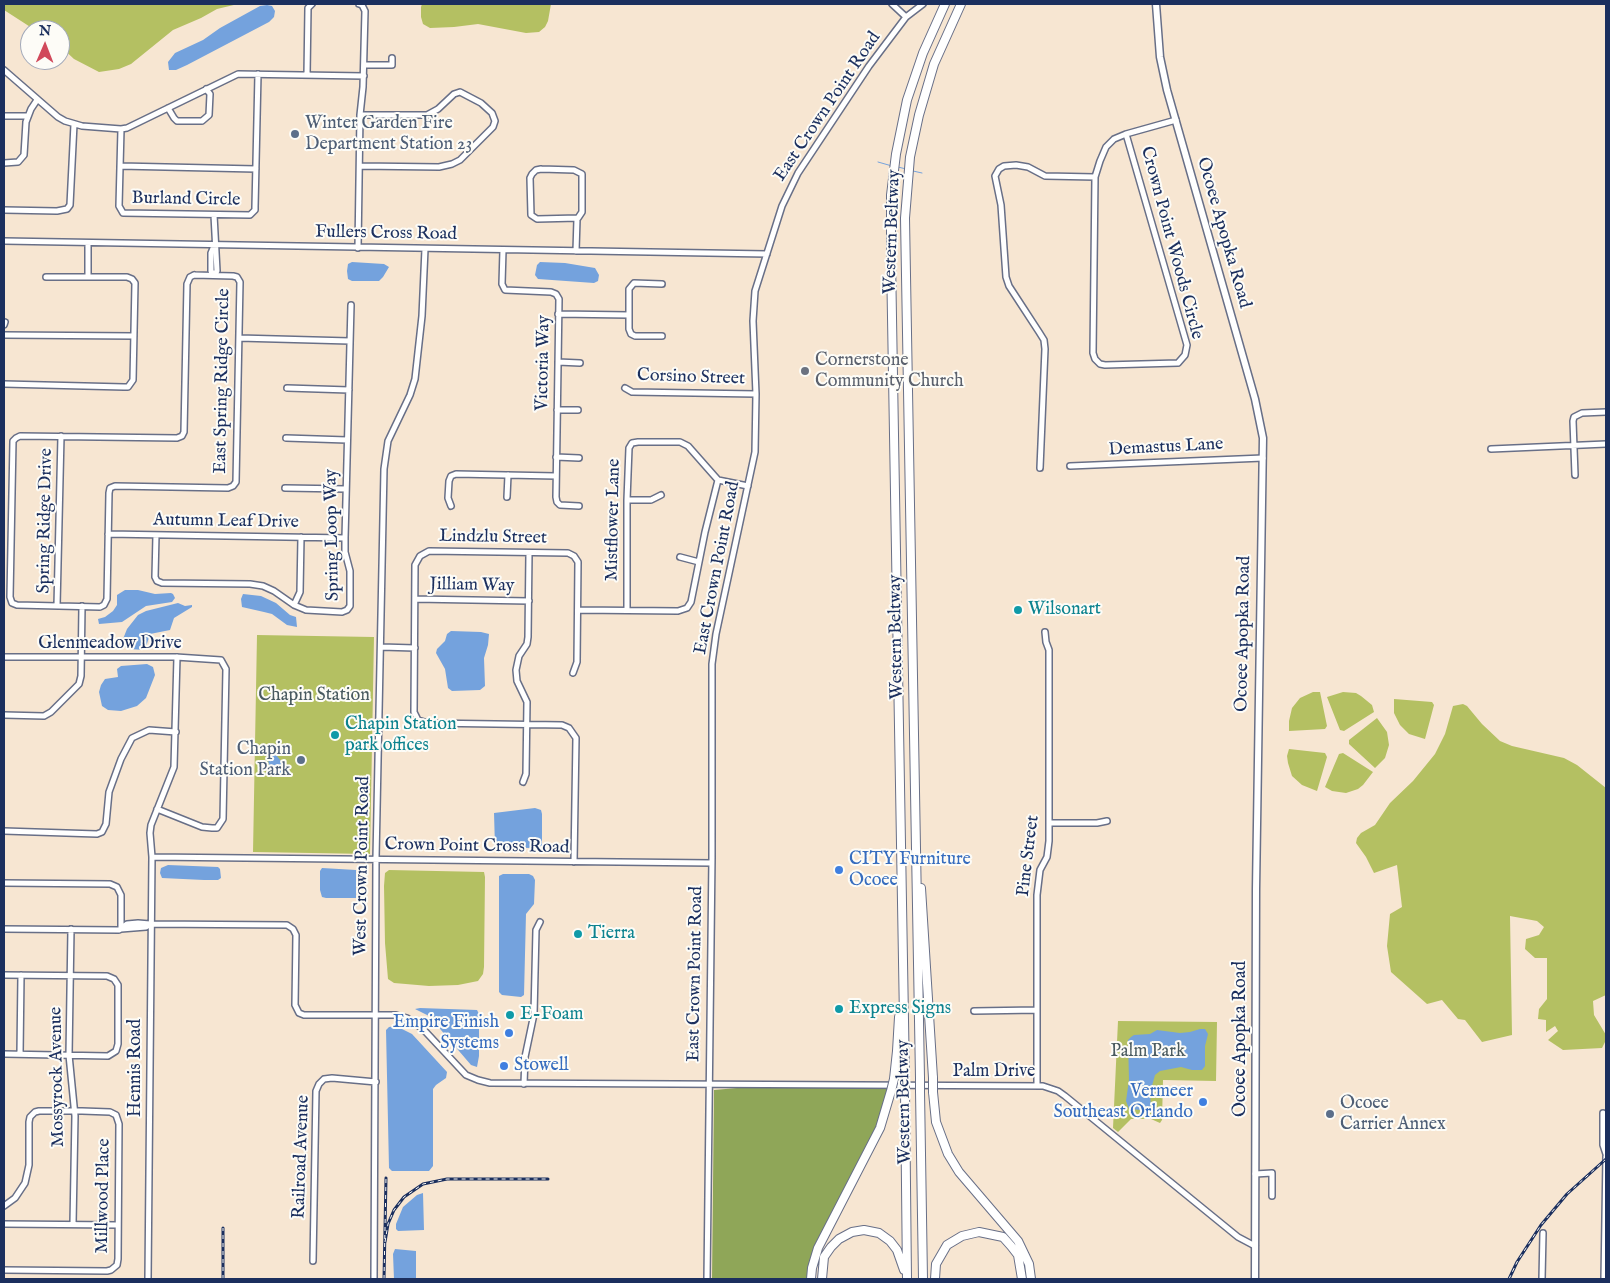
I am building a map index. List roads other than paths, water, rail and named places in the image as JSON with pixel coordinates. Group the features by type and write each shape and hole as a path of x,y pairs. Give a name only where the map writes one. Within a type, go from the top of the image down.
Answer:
{"highway":[{"name":"Western Beltway","path":"906,1279 905,1078 891,250 893,176 907,100 928,38 945,4"},
{"name":"Western Beltway","path":"923,1279 905,218 910,157 919,115 945,37 961,4"},
{"path":"914,774 936,1122 948,1154 959,1172 1018,1241 1029,1264 1031,1279"},
{"path":"811,1279 818,1248 880,1128 891,1091 897,1051 902,937"},
{"path":"822,1279 824,1257 831,1246 852,1232 864,1230 879,1232 890,1241 897,1250 903,1264 906,1279"},
{"path":"935,1279 936,1264 947,1245 962,1236 979,1232 1003,1237 1018,1255 1022,1279"}],"main road":[{"name":"Ocoee Apopka Road","path":"1156,4 1160,57 1262,429 1257,789 1255,1279"}],"street":[{"path":"307,75 308,8 312,4"},
{"path":"358,248 360,115 364,76 365,11 362,5 359,4"},
{"path":"892,4 906,18"},
{"name":"East Crown Point Road","path":"707,1279 713,648 755,446 756,394 753,305 755,291 782,206 798,173 869,66 906,18 923,4"},
{"path":"364,65 392,65 392,58"},
{"path":"4,70 58,117 74,124 104,129 127,128 238,74 364,76"},
{"name":"Burland Circle","path":"121,129 119,206 123,213 244,216 252,213 255,207 258,74"},
{"path":"168,108 177,121 202,121 209,115 210,94 206,89"},
{"path":"360,115 427,115 438,109 454,94 460,92 481,103 492,114 495,122 493,127 460,160 452,164 439,167 360,166"},
{"path":"4,163 18,162 24,155 28,116 37,100"},
{"path":"4,116 28,116"},
{"name":"Crown Point Woods Circle","path":"1126,134 1187,345 1184,355 1178,363 1105,365 1100,364 1095,359 1093,352 1095,177 1106,147 1114,139 1126,134 1176,120"},
{"path":"4,210 57,211 67,209 70,205 74,124"},
{"path":"1040,468 1044,340 1009,286 1006,277 1001,204 995,176 999,169 1004,166 1016,165 1028,167 1046,176 1095,177"},
{"path":"120,166 256,169"},
{"path":"576,219 533,218 530,209 532,174 536,170 574,170 582,174 582,212 576,219 576,251"},
{"path":"214,216 214,246 211,253 211,272 214,275"},
{"name":"Fullers Cross Road","path":"4,241 767,254"},
{"path":"88,243 88,277"},
{"name":"West Crown Point Road","path":"374,1279 376,858 385,456 388,442 415,379 422,316 425,249"},
{"name":"Victoria Way","path":"503,250 502,284 505,290 551,292 559,298 556,458 558,502 560,505 579,506"},
{"path":"4,715 44,716 51,712 79,684 81,676 82,606 16,605 12,603 10,597 13,442 20,436 177,438 182,436 184,432 187,284 190,277 194,275 214,275"},
{"name":"East Spring Ridge Circle","path":"82,606 100,607 107,599 108,493 110,488 115,486 228,488 233,486 236,480 240,282 238,278 233,276 214,275"},
{"path":"4,384 128,386 133,380 135,283 132,279 127,277 46,277"},
{"path":"662,284 634,283 632,285 629,289 628,329 635,336 662,336"},
{"name":"Spring Loop Way","path":"156,534 155,576 157,581 162,583 250,584 263,586 274,591 294,606 311,611 342,612 347,610 350,606 350,571 345,552 345,538 351,305"},
{"path":"558,314 629,315"},
{"path":"4,334 134,336"},
{"path":"239,338 350,341"},
{"path":"558,362 580,363"},
{"path":"287,388 349,390"},
{"name":"Corsino Street","path":"625,388 632,392 756,394"},
{"path":"557,410 578,410"},
{"path":"1576,474 1574,417 1582,413 1606,412"},
{"name":"Spring Ridge Drive","path":"58,606 61,436"},
{"path":"286,438 347,440"},
{"name":"Mistflower Lane","path":"627,610 627,500 629,448 632,443 680,442 688,446 708,471 718,480"},
{"path":"1491,449 1606,444"},
{"path":"556,458 579,458"},
{"name":"Demastus Lane","path":"1070,466 1263,458"},
{"path":"451,506 448,498 449,481 451,476 456,474 556,476"},
{"path":"507,497 508,475"},
{"path":"578,610 678,611 687,608 691,602 718,480 748,486"},
{"path":"285,488 346,489"},
{"path":"627,500 651,500 661,495"},
{"name":"Autumn Leaf Drive","path":"108,534 345,538"},
{"path":"294,606 300,592 301,537"},
{"name":"Lindzlu Street","path":"527,724 428,723 418,720 414,712 415,565 420,556 429,551 568,553 574,556 578,562 578,610 577,662 573,673"},
{"path":"523,782 526,774 527,702 517,681 516,670 519,656 527,644 529,552"},
{"path":"680,557 699,562"},
{"name":"Jilliam Way","path":"415,599 528,601"},
{"name":"Pine Street","path":"1037,1085 1037,889 1040,870 1047,857 1049,824 1049,650 1044,632"},
{"path":"381,647 415,648"},
{"name":"Glenmeadow Drive","path":"4,657 217,658 224,664 226,669 223,819 217,828 212,828 157,809"},
{"name":"Hennis Road","path":"148,1279 151,825 174,767 177,657"},
{"path":"527,724 562,725 569,728 576,738 574,862"},
{"path":"4,831 97,834 102,832 106,824 109,792 121,759 132,738 149,730 176,732"},
{"path":"1049,824 1107,821"},
{"name":"Crown Point Cross Road","path":"152,857 712,863"},
{"path":"4,883 110,884 119,889 121,895 121,929"},
{"path":"524,1084 525,1057 534,1014 536,930 540,922"},
{"path":"4,929 121,929 132,923 150,924"},
{"name":"Palm Drive","path":"150,924 287,925 293,929 296,935 295,1005 299,1013 396,1015 407,1018 416,1022 466,1075 490,1083 809,1086 1037,1085 1050,1088 1065,1096 1238,1236 1255,1246"},
{"name":"Mossyrock Avenue","path":"70,929 70,1055 74,1111 73,1224"},
{"path":"4,975 108,976 114,979 118,985 116,1051 108,1056 4,1054"},
{"path":"20,1054 21,975"},
{"path":"974,1011 1037,1010"},
{"name":"Railroad Avenue","path":"313,1261 316,1091 324,1079 376,1082"},
{"path":"4,1206 15,1198 25,1183 29,1165 30,1117 39,1111 74,1111"},
{"name":"Millwood Place","path":"4,1270 110,1270 117,1264 118,1120 116,1114 110,1112 74,1111"},
{"path":"1604,1113 1603,1145 1606,1155 1604,1279"},
{"path":"1256,1174 1272,1173 1272,1196"},
{"path":"4,1224 118,1225"},
{"path":"1542,1279 1543,1233"}],"water":[{"path":"260,6 272,6 275,11 274,17 269,22 187,65 176,70 169,70 168,62 175,53 203,40 220,28"},
{"path":"352,262 384,264 389,267 379,281 352,281 348,279 347,271 348,264"},
{"path":"540,262 565,263 595,268 599,275 598,281 594,283 538,279 535,275 537,265"},
{"path":"125,590 138,590 155,594 171,593 175,598 172,602 146,606 122,622 99,624 98,619 105,617 113,611 117,605 117,595"},
{"path":"243,594 261,596 276,603 290,615 296,617 297,627 287,625 272,614 242,607 241,599"},
{"path":"178,603 185,606 192,605 192,607 174,618 170,630 150,634 145,650 125,647 123,639 127,629 138,615 146,611"},
{"path":"451,631 489,634 484,658 485,686 480,690 452,691 448,688 445,669 436,653 437,649 445,641 447,634"},
{"path":"147,664 153,667 155,675 146,698 137,706 121,711 108,710 102,706 99,692 105,679 118,677 117,669 121,666"},
{"path":"273,751 281,761 281,776 273,774 270,770 267,755"},
{"path":"535,808 541,810 542,814 542,846 530,848 495,847 494,813"},
{"path":"168,865 218,867 221,878 218,880 204,880 162,878 161,868"},
{"path":"322,868 356,870 356,898 322,897 320,871"},
{"path":"503,874 529,874 535,880 534,904 526,914 524,995 521,997 502,995 499,992 499,876"},
{"path":"415,1009 477,1010 479,1014 479,1056 477,1067 471,1065 429,1016"},
{"path":"396,1026 412,1034 447,1072 446,1078 433,1089 433,1166 429,1171 392,1171 389,1168 386,1030 389,1027"},
{"path":"1205,1029 1208,1034 1205,1046 1205,1066 1202,1070 1181,1067 1160,1071 1155,1075 1150,1093 1151,1107 1141,1110 1129,1109 1126,1101 1129,1080 1128,1040 1134,1035 1150,1034 1157,1030 1180,1033"},
{"path":"423,1193 424,1230 398,1231 396,1224 403,1207 417,1195"},
{"path":"395,1249 416,1251 416,1279 394,1279 393,1254"}],"waterway":[{"path":"878,162 892,166"},
{"path":"898,167 906,169"},
{"path":"913,171 922,173"}],"railway":[{"path":"1509,1279 1517,1262 1541,1225 1567,1194 1606,1159"},
{"path":"384,1279 386,1178"},
{"path":"385,1242 388,1224 394,1210 404,1197 423,1184 447,1179 548,1179"},
{"path":"223,1228 223,1279"}],"place":[{"name":"Winter Garden Fire Department Station 23","path":"295,134"},
{"name":"Cornerstone Community Church","path":"805,371"},
{"name":"Wilsonart","path":"1018,610"},
{"name":"Chapin Station park offices","path":"335,735"},
{"name":"Chapin Station Park","path":"301,760"},
{"name":"CITY Furniture Ocoee","path":"839,870"},
{"name":"Tierra","path":"578,934"},
{"name":"Express Signs","path":"839,1009"},
{"name":"E-Foam","path":"510,1015"},
{"name":"Empire Finish Systems","path":"509,1033"},
{"name":"Stowell","path":"504,1066"},
{"name":"Vermeer Southeast Orlando","path":"1203,1102"},
{"name":"Ocoee Carrier Annex","path":"1330,1114"}],"park label":[{"name":"Chapin Station","path":"314,696"},
{"name":"Palm Park","path":"1148,1052"}]}
